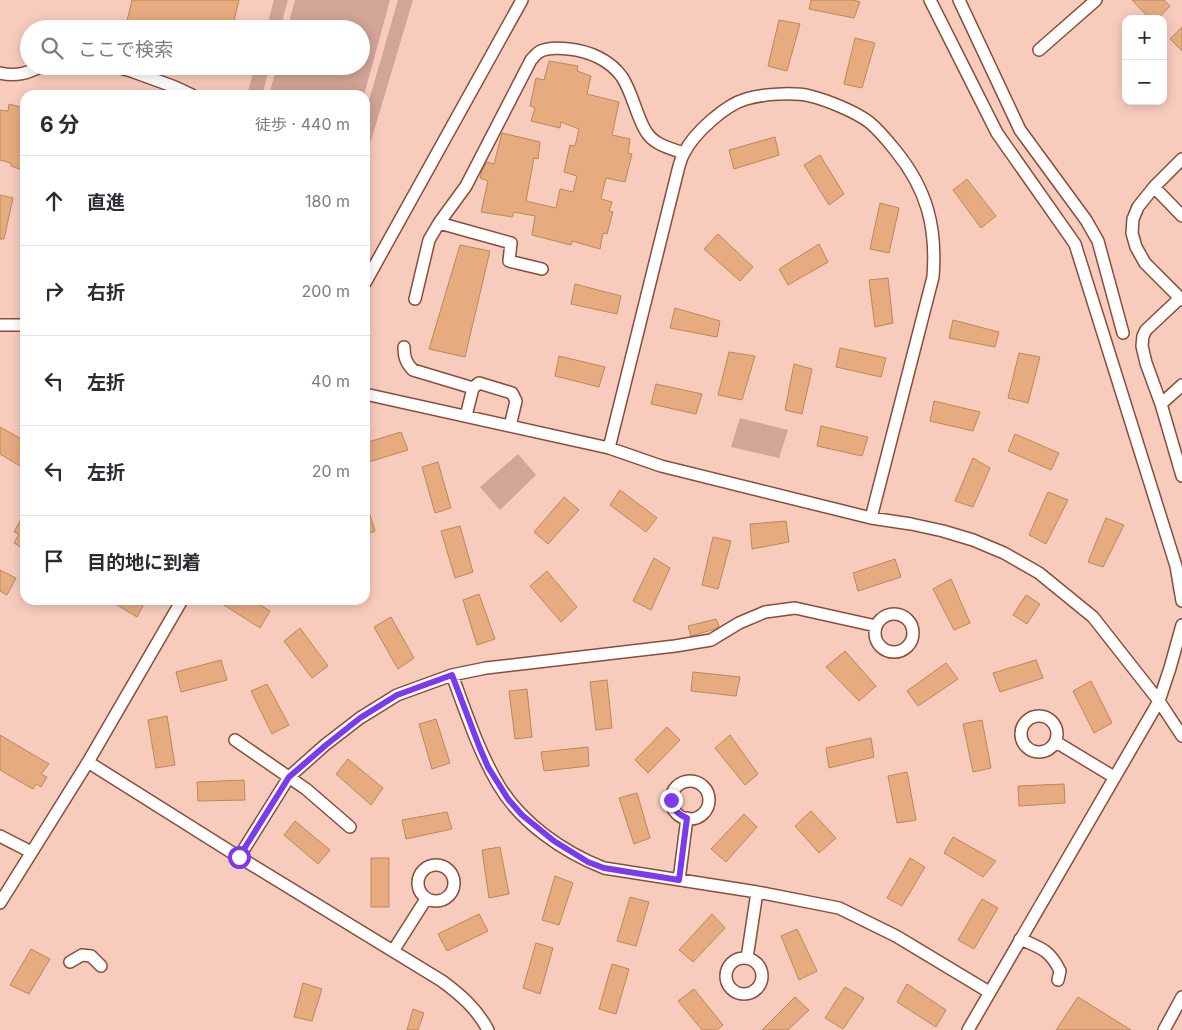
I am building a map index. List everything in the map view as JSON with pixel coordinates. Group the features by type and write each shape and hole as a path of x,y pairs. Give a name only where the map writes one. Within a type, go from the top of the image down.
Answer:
{"street":[{"path":"370,274 522,0"},
{"path":"930,0 997,133 1075,244 1176,566 1182,601"},
{"path":"959,0 1020,130 1086,220 1098,241 1123,333"},
{"path":"1039,50 1096,0"},
{"path":"415,299 429,240 439,222 466,186 531,60 539,52 562,48 577,50 592,54 613,67 627,86 646,133 663,146 683,153"},
{"path":"0,73 20,75"},
{"path":"142,75 182,90"},
{"path":"609,448 683,153 710,121 729,107 745,99 777,94 810,96 852,112 869,122 884,137 911,171 921,190 933,235 935,258 933,277 871,518"},
{"path":"1182,159 1154,187 1138,207 1132,219 1132,233 1136,247 1145,263 1181,299 1146,330 1142,346 1146,364 1161,404 1182,475"},
{"path":"1154,187 1182,216"},
{"path":"439,222 511,243 509,261 542,269"},
{"path":"0,325 20,325"},
{"path":"404,348 406,363 413,370 473,388"},
{"path":"466,416 473,388 479,383 512,393 516,401 510,426"},
{"path":"1161,404 1182,384"},
{"path":"370,395 609,448 661,466 871,518 943,531 1004,553 1039,573 1093,616 1158,701 1182,736"},
{"path":"0,903 5,882 31,852 88,762 179,605"},
{"path":"239,857 289,777 326,745 360,718 397,695 452,675 486,668 675,646 711,640 739,623 765,612 795,608 876,626"},
{"path":"968,1030 1158,701 1170,668 1182,625"},
{"path":"452,675 488,767 508,799 528,820 554,841 588,862 604,868 758,892 839,908 896,936 990,992"},
{"path":"236,740 306,789 350,828"},
{"path":"1056,742 1114,777"},
{"path":"88,762 442,981 462,996 477,1012 488,1030"},
{"path":"679,880 687,818"},
{"path":"0,836 31,852"},
{"path":"748,958 758,892"},
{"path":"393,951 426,899"},
{"path":"1020,939 1040,947 1049,954 1060,972 1058,980"},
{"path":"70,962 82,955 91,956 101,966"},
{"path":"1164,1030 1182,997"}],"shaded area":[{"path":"274,0 288,0 282,20 268,20"},
{"path":"295,0 390,0 370,73 370,20 289,20"},
{"path":"398,0 413,0 370,144 370,97"},
{"path":"252,75 268,75 263,90 248,90"},
{"path":"275,75 369,75 365,90 270,90"},
{"path":"740,418 788,430 779,458 731,447"},
{"path":"518,454 536,475 500,510 480,487"}],"building":[{"path":"132,0 239,0 234,20 127,20"},
{"path":"811,0 853,0 860,2 854,18 809,9"},
{"path":"1132,0 1164,0 1170,6 1162,15 1146,15"},
{"path":"779,20 800,24 787,71 768,66"},
{"path":"1182,27 1182,51 1170,39"},
{"path":"855,38 875,43 862,88 844,84"},
{"path":"549,61 578,66 577,71 591,76 587,94 619,102 612,135 630,139 628,153 632,154 625,182 606,178 601,199 612,202 609,211 613,212 607,234 603,233 600,249 572,241 571,245 532,235 535,216 514,212 512,217 481,212 488,181 480,178 487,162 494,164 502,133 540,142 538,159 534,158 526,201 556,208 560,189 573,192 577,176 564,172 570,145 575,146 579,129 561,122 560,128 531,121 535,108 530,106 536,78 544,80"},
{"path":"9,104 20,107 20,169 11,166 11,163 0,160 0,110 8,111"},
{"path":"775,137 779,155 734,169 729,150"},
{"path":"820,155 844,194 829,205 804,165"},
{"path":"967,179 996,216 981,228 953,190"},
{"path":"0,195 13,198 4,239 0,239"},
{"path":"880,203 899,208 889,253 870,249"},
{"path":"718,234 753,267 740,281 704,249"},
{"path":"819,244 828,262 788,285 779,269"},
{"path":"460,245 490,251 465,357 429,349"},
{"path":"888,278 893,323 875,327 869,280"},
{"path":"575,284 621,296 617,314 571,304"},
{"path":"675,308 720,321 717,337 670,328"},
{"path":"953,320 999,332 995,347 949,338"},
{"path":"840,348 886,358 881,377 836,367"},
{"path":"729,352 755,356 742,400 718,395"},
{"path":"1019,353 1040,357 1028,403 1008,398"},
{"path":"559,356 605,367 599,387 555,376"},
{"path":"794,364 812,369 802,414 785,410"},
{"path":"656,384 702,394 696,414 651,404"},
{"path":"934,401 980,412 973,431 930,421"},
{"path":"821,426 868,437 862,456 817,446"},
{"path":"0,427 20,438 20,466 0,454"},
{"path":"401,432 408,450 370,461 370,441"},
{"path":"1015,434 1059,453 1051,470 1008,451"},
{"path":"973,458 990,468 973,507 955,501"},
{"path":"438,462 451,508 435,513 422,467"},
{"path":"620,490 657,518 646,532 610,505"},
{"path":"1048,492 1068,500 1046,544 1029,535"},
{"path":"564,497 579,510 548,544 534,532"},
{"path":"370,515 375,531 370,533"},
{"path":"1106,518 1124,525 1103,567 1088,562"},
{"path":"20,521 20,547 14,543 19,534 14,532"},
{"path":"786,521 789,542 752,549 750,524"},
{"path":"460,526 473,572 455,578 441,531"},
{"path":"713,537 731,541 718,589 702,585"},
{"path":"654,558 670,568 651,610 633,601"},
{"path":"895,559 901,577 858,591 853,573"},
{"path":"0,570 16,578 7,595 0,591"},
{"path":"547,571 577,607 561,622 530,586"},
{"path":"951,579 970,623 954,630 933,589"},
{"path":"479,594 495,639 477,645 463,600"},
{"path":"1026,595 1040,604 1027,624 1013,615"},
{"path":"117,605 143,605 137,617"},
{"path":"224,605 260,605 270,611 260,628"},
{"path":"391,617 414,658 398,669 374,627"},
{"path":"716,619 719,626 715,629 691,636 688,626"},
{"path":"300,628 328,666 312,678 284,641"},
{"path":"845,651 876,686 859,701 826,667"},
{"path":"221,660 227,680 181,692 176,672"},
{"path":"1036,660 1043,678 1000,692 993,673"},
{"path":"946,663 958,679 918,706 907,691"},
{"path":"693,672 740,677 736,696 691,691"},
{"path":"607,680 612,728 596,730 590,682"},
{"path":"1091,681 1112,723 1094,733 1073,691"},
{"path":"267,684 289,725 272,734 251,691"},
{"path":"527,689 532,737 515,739 509,691"},
{"path":"167,716 175,765 156,768 148,720"},
{"path":"436,719 450,763 432,769 419,724"},
{"path":"982,720 991,768 973,772 963,724"},
{"path":"667,727 680,740 648,773 635,760"},
{"path":"0,735 49,764 41,774 47,777 41,787 36,784 33,789 0,770"},
{"path":"730,735 758,774 745,785 715,748"},
{"path":"871,738 874,757 829,768 826,748"},
{"path":"588,747 589,766 544,771 541,752"},
{"path":"348,759 383,788 371,805 336,774"},
{"path":"907,772 916,820 897,823 888,776"},
{"path":"244,780 245,800 198,801 197,782"},
{"path":"1064,784 1065,803 1019,806 1018,786"},
{"path":"637,793 650,838 634,844 619,798"},
{"path":"811,811 836,838 819,853 795,826"},
{"path":"447,812 452,829 406,839 402,820"},
{"path":"744,814 757,827 726,862 711,849"},
{"path":"295,821 330,850 318,864 284,835"},
{"path":"953,837 996,861 983,877 944,853"},
{"path":"500,847 509,894 489,898 482,850"},
{"path":"371,858 389,858 389,907 371,907"},
{"path":"910,858 925,867 902,906 887,898"},
{"path":"555,876 573,883 559,925 542,920"},
{"path":"630,897 649,902 636,946 617,941"},
{"path":"982,899 998,908 974,949 958,940"},
{"path":"479,914 488,931 447,951 438,934"},
{"path":"712,914 725,928 693,962 679,950"},
{"path":"797,929 817,971 799,980 781,936"},
{"path":"536,943 553,948 540,994 523,988"},
{"path":"31,949 50,959 29,994 10,985"},
{"path":"612,964 629,969 616,1014 599,1009"},
{"path":"303,983 322,989 312,1021 294,1017"},
{"path":"907,984 946,1010 936,1027 897,1002"},
{"path":"845,987 864,998 843,1029 825,1018"},
{"path":"694,989 723,1025 717,1030 702,1030 678,1001"},
{"path":"795,997 809,1010 788,1030 762,1030"},
{"path":"1078,997 1131,1030 1056,1030"},
{"path":"413,1009 424,1013 418,1030 407,1030"}],"route":[{"path":"239,857 289,777 326,745 360,718 397,695 452,675 488,767 508,799 538,829 588,862 604,868 679,880 687,818 677,814 671,800"}]}
